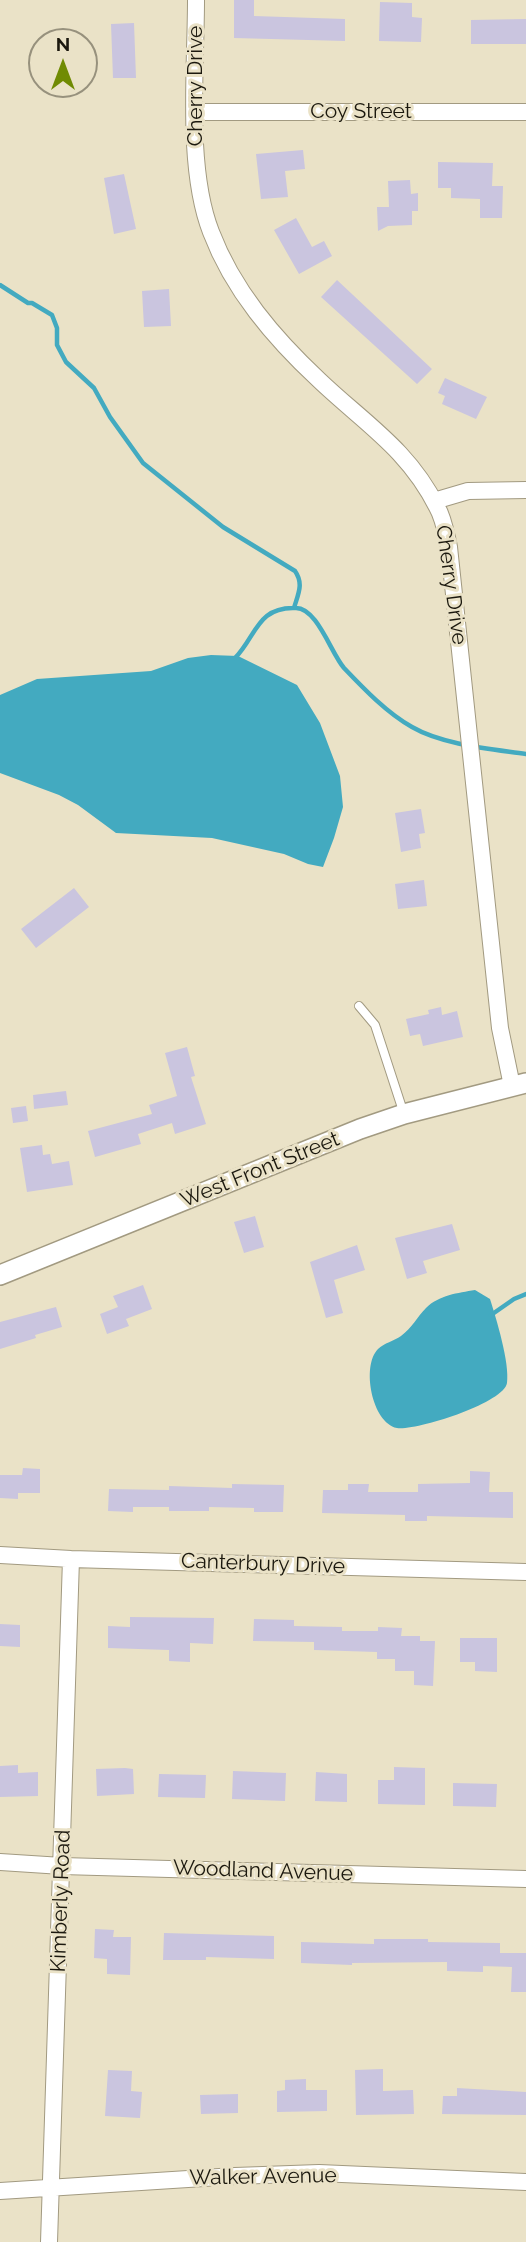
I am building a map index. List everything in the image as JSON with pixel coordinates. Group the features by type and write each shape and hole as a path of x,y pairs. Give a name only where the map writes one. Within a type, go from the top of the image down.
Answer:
{"street":[{"name":"Cherry Drive","path":"196,0 195,111 198,178 210,230 224,261 246,299 281,343 320,382 386,438 417,470 439,509 449,547 500,1028 519,1085"},
{"name":"Coy Street","path":"195,111 526,112"},
{"path":"434,500 468,491 526,489"},
{"name":"West Front Street","path":"0,1275 310,1149 404,1114 519,1085"},
{"name":"Canterbury Drive","path":"0,1555 526,1572"},
{"name":"Kimberly Road","path":"50,2242 71,1559"},
{"name":"Woodland Avenue","path":"0,1862 526,1879"},
{"name":"Walker Avenue","path":"0,2191 51,2186 319,2173 526,2182"}],"lane":[{"path":"359,1006 375,1026 404,1114"}],"water":[{"path":"238,656 297,685 320,723 340,776 343,807 323,867 284,854 212,838 116,833 78,805 59,795 0,773 0,695 37,679 151,671 188,658"},
{"path":"475,1290 490,1299 499,1329 507,1374 507,1383 502,1391 476,1407 422,1425 397,1428 388,1424 376,1405 370,1380 370,1368 378,1349 405,1333 426,1308 437,1300"}],"building":[{"path":"234,0 254,0 254,16 345,19 345,41 234,38"},
{"path":"380,2 412,3 412,17 422,18 421,42 379,41"},
{"path":"526,19 526,44 471,44 471,20"},
{"path":"134,23 136,78 113,78 111,24"},
{"path":"303,150 305,169 285,171 288,197 261,199 256,154"},
{"path":"438,162 493,163 492,186 503,186 502,218 480,218 480,199 451,198 451,188 438,188"},
{"path":"124,174 136,229 114,234 104,178"},
{"path":"410,180 411,194 418,193 418,211 412,211 412,225 388,226 378,231 377,207 389,207 388,181"},
{"path":"296,218 312,247 324,241 332,256 299,274 274,230"},
{"path":"337,280 432,369 417,384 321,297"},
{"path":"169,289 171,326 144,327 142,291"},
{"path":"445,378 487,397 476,419 442,404 445,396 438,393"},
{"path":"421,809 425,833 419,834 421,848 401,852 395,813"},
{"path":"424,880 427,906 398,909 395,884"},
{"path":"74,888 89,907 36,948 21,929"},
{"path":"441,1007 442,1015 457,1011 463,1037 423,1046 420,1034 410,1036 406,1019 429,1014 428,1010"},
{"path":"187,1047 195,1076 191,1077 206,1124 175,1134 172,1123 138,1134 141,1144 95,1157 88,1131 152,1114 149,1105 177,1096 165,1053"},
{"path":"66,1091 68,1105 34,1109 33,1095"},
{"path":"26,1106 28,1121 13,1123 11,1108"},
{"path":"42,1145 43,1155 50,1154 52,1164 69,1161 73,1185 27,1192 20,1148"},
{"path":"255,1216 264,1247 244,1253 234,1222"},
{"path":"452,1224 460,1250 423,1261 427,1273 407,1279 395,1238"},
{"path":"357,1245 365,1270 334,1280 343,1313 326,1318 310,1262"},
{"path":"143,1285 152,1309 126,1319 129,1326 107,1334 100,1314 118,1307 113,1296"},
{"path":"56,1307 62,1327 0,1349 0,1322"},
{"path":"23,1468 40,1469 40,1493 18,1493 18,1499 0,1498 0,1475 22,1475"},
{"path":"470,1471 490,1472 489,1492 513,1492 513,1518 427,1516 427,1521 405,1521 405,1515 322,1513 323,1490 348,1490 348,1484 369,1484 368,1492 418,1492 418,1484 470,1483"},
{"path":"232,1484 284,1485 283,1512 209,1507 209,1511 169,1511 169,1507 133,1507 133,1512 108,1511 109,1489 169,1490 169,1486 232,1488"},
{"path":"130,1617 214,1618 213,1644 190,1643 190,1662 169,1661 169,1650 108,1648 108,1626 130,1627"},
{"path":"254,1619 294,1620 294,1626 342,1627 342,1631 378,1631 378,1627 402,1628 401,1636 420,1636 420,1641 435,1641 433,1686 414,1685 414,1671 395,1671 395,1659 377,1659 377,1652 314,1650 314,1642 253,1641"},
{"path":"0,1624 20,1625 20,1647 0,1646"},
{"path":"460,1638 497,1638 497,1672 475,1671 475,1662 460,1662"},
{"path":"18,1765 18,1773 38,1772 38,1796 0,1797 0,1766"},
{"path":"394,1767 425,1768 425,1805 378,1804 378,1780 394,1780"},
{"path":"96,1769 133,1769 134,1794 97,1796"},
{"path":"233,1771 286,1773 285,1801 232,1799"},
{"path":"316,1772 347,1774 347,1802 315,1801"},
{"path":"159,1774 206,1775 205,1798 158,1797"},
{"path":"453,1783 497,1784 496,1807 453,1806"},
{"path":"95,1929 114,1930 113,1937 131,1937 130,1975 107,1974 107,1959 94,1958"},
{"path":"164,1933 274,1936 274,1959 206,1957 206,1960 163,1960"},
{"path":"374,1939 500,1943 500,1953 526,1953 526,1992 511,1992 512,1967 483,1966 483,1972 447,1971 447,1962 352,1965 301,1963 301,1942 374,1944"},
{"path":"383,2069 383,2091 413,2090 414,2114 356,2115 355,2070"},
{"path":"108,2070 132,2071 131,2091 142,2092 140,2118 105,2116"},
{"path":"306,2079 306,2090 327,2090 327,2111 277,2112 277,2091 285,2090 285,2080"},
{"path":"457,2088 526,2092 526,2115 442,2114 443,2096 457,2096"},
{"path":"238,2094 238,2113 201,2114 200,2095"}],"waterway":[{"path":"0,285 52,315 57,328 57,345 66,362 94,388 110,417 143,463 223,527 295,571 300,585 294,608"},
{"path":"235,658 265,617 283,609 304,610 317,623 344,668 376,700 412,727 453,742 526,754"},
{"path":"491,1315 526,1294"}]}
